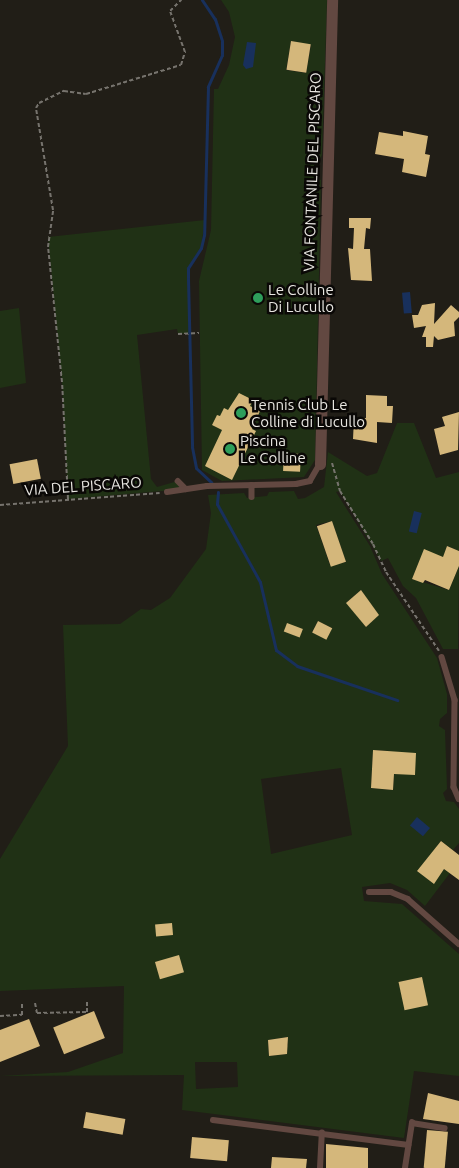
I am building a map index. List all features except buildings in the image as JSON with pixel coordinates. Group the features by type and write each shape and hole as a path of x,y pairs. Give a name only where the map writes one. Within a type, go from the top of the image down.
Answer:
{"street":[{"name":"VIA FONTANILE DEL PISCARO","path":"320,459 332,0"}],"lane":[{"path":"167,492 186,489 310,481 320,459"},
{"path":"178,481 186,489"},
{"path":"252,485 252,497"},
{"path":"442,657 455,700 454,787 459,799"},
{"path":"369,892 391,892 408,899 459,944"},
{"path":"213,1120 322,1132 408,1145"},
{"path":"405,1168 412,1123 445,1128"},
{"path":"320,1168 322,1132"}],"path":[{"path":"68,500 62,382 48,247 53,210 36,108 40,102 64,91 86,94 181,65 184,52 170,11 181,0"},
{"path":"178,334 199,333"},
{"path":"320,459 332,461 340,491 373,544 386,572 442,657"},
{"name":"VIA DEL PISCARO","path":"0,504 167,492"},
{"path":"35,1003 37,1012 87,1012 87,1001"},
{"path":"0,1016 22,1015 22,1004"}],"green space":[{"name":"Le Colline Di Lucullo","path":"221,0 327,0 322,155 312,176 321,180 315,460 304,477 222,481 202,470 199,281 211,230 214,89 218,89 229,65 235,37 229,12","holes":["291,41 311,45 306,73 286,70"]},
{"path":"205,220 201,248 188,268 190,333 178,334 177,329 137,335 151,479 157,487 178,481 186,489 68,499 62,382 48,237"},
{"path":"19,308 26,383 0,388 0,311"},
{"path":"397,423 414,423 436,478 459,472 459,551 447,546 443,558 424,550 412,579 449,590 459,566 458,649 443,649 416,598 403,586 388,558 381,561 340,491 336,492 370,546 382,574 437,658 447,694 447,713 440,719 439,726 445,730 447,789 443,793 446,801 454,802 459,809 459,843 453,850 441,841 418,871 433,883 444,869 450,873 425,906 407,890 390,883 362,887 364,901 402,904 459,954 459,1076 414,1071 404,1138 182,1110 184,1075 0,1076 68,1072 123,1053 124,986 0,991 0,859 68,746 63,625 120,624 141,609 151,610 170,598 206,549 211,513 208,495 244,493 247,498 267,496 269,492 294,491 298,499 305,498 324,487 328,452 367,476 377,473","holes":["332,521 346,562 330,565 316,525","361,590 378,615 366,627 347,602","318,621 332,628 326,639 312,632","373,750 389,751 394,774 393,790 371,788","341,768 352,835 271,854 261,779","422,977 405,1010 399,982","288,1037 287,1054 269,1056 268,1040","195,1062 237,1062 238,1087 196,1089"]}],"water":[{"path":"247,42 256,43 253,67 246,69 243,65"},
{"path":"410,292 412,313 404,314 402,293"},
{"path":"414,511 422,513 417,533 409,531"},
{"path":"417,817 430,828 423,836 410,825"}],"waterway":[{"path":"202,0 215,19 222,41 222,55 208,87 204,235 201,248 188,268 192,447 196,468 211,482"},
{"path":"218,492 217,504 260,582 276,650 297,666 397,700"}],"place":[{"name":"Le Colline Di Lucullo","path":"258,298"},
{"name":"Tennis Club Le Colline di Lucullo","path":"241,413"},
{"name":"Piscina Le Colline","path":"230,449"}]}
